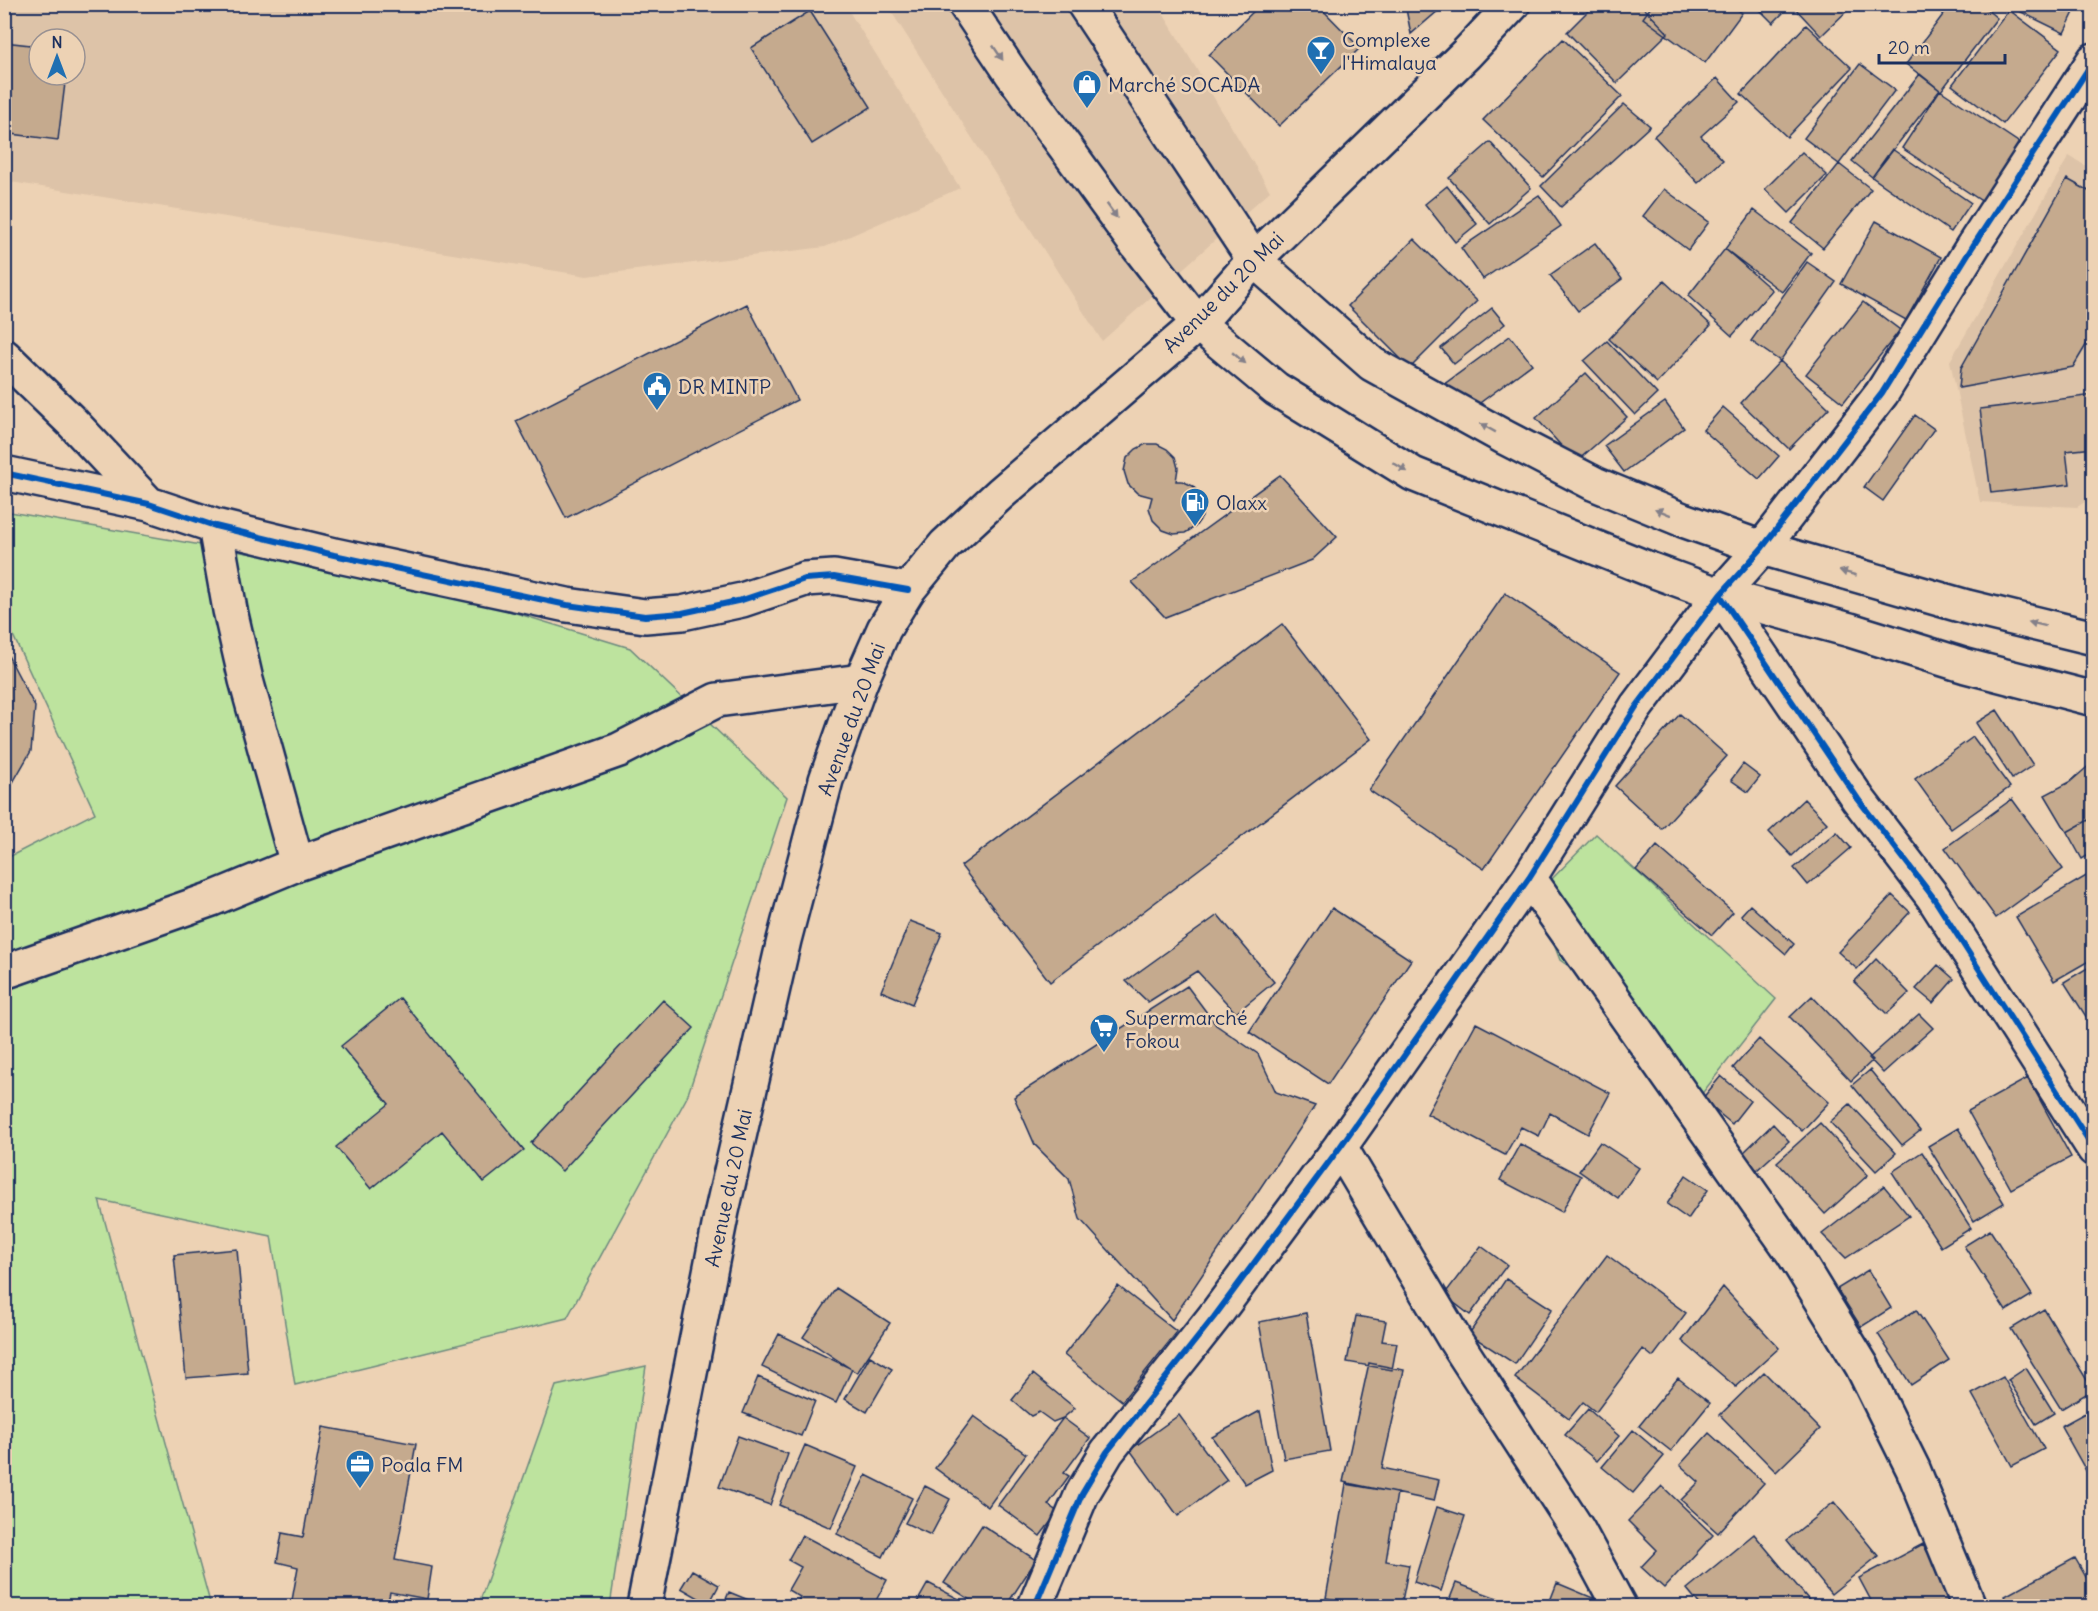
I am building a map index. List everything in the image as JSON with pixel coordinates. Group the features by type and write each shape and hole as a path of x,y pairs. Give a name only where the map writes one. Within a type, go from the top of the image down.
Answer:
{"street":[{"path":"965,4 1132,240 1198,324 1276,389 1413,474 1638,565 1720,595 1850,630 1966,666 2094,699"},
{"path":"1084,4 1254,260 1372,364 1594,484 1683,520 1762,548 1967,607 2094,638"},
{"name":"Avenue du 20 Mai","path":"644,1606 722,1211 784,940 826,780 861,681 884,629 908,590 945,545 1000,494 1198,324 1254,260 1466,54 1513,4"},
{"path":"1035,1606 1082,1494 1107,1452 1214,1317 1340,1148 1529,878 1636,707 1720,595 1762,548 1882,393 1973,246 2094,60"},
{"path":"4,356 72,422 149,504"},
{"path":"4,473 149,504 215,526 334,555 567,605 645,616 682,613 742,600 805,579 834,577 908,590"},
{"path":"215,526 230,610 246,680 297,864"},
{"path":"1720,595 1858,800 1933,897 2094,1149"},
{"path":"4,972 212,899 297,864 619,750 717,700 861,681"},
{"path":"1529,878 1804,1272 1862,1366 1912,1469 1968,1606"},
{"path":"1340,1148 1455,1340 1578,1530 1619,1606"}],"shaded area":[{"path":"4,5 845,5 960,188 825,247 587,276 5,181"},
{"name":"Marché SOCADA","path":"887,5 1158,5 1270,191 1102,341"},
{"path":"2069,156 2093,170 2093,497 2077,507 1980,502 1950,361"}],"green space":[{"path":"4,511 414,582 630,648 787,797 687,1097 567,1318 295,1385 271,1236 99,1200 211,1606 5,1606 5,859 95,813 5,618"},
{"path":"1596,834 1776,999 1697,1100 1623,1043 1606,1000 1591,982 1560,960 1543,916 1546,885"},
{"path":"646,1366 610,1606 478,1606 556,1386"}],"building":[{"path":"1261,4 1317,4 1360,48 1279,126 1209,55"},
{"path":"1405,4 1446,4 1411,34"},
{"path":"1595,4 1640,4 1668,33 1617,83 1567,32"},
{"path":"1653,4 1730,4 1742,13 1705,63 1643,18"},
{"path":"1754,4 1792,4 1773,23"},
{"path":"1797,4 1854,4 1821,36 1794,7"},
{"path":"1951,4 1980,4 1997,18 1941,91 1906,64"},
{"path":"2023,4 2078,4 2064,33 2019,11"},
{"path":"2009,10 2061,49 2003,124 1952,85"},
{"path":"810,11 871,107 812,144 751,48"},
{"path":"1806,25 1852,68 1787,137 1741,94"},
{"path":"1563,39 1622,96 1543,177 1483,120"},
{"path":"4,42 27,45 27,87 65,87 58,140 4,133"},
{"path":"1860,64 1895,90 1839,164 1804,138"},
{"path":"1920,74 1940,90 1872,177 1852,161"},
{"path":"1717,78 1739,102 1701,136 1723,160 1698,183 1654,136"},
{"path":"1940,90 2024,146 1986,204 1902,148"},
{"path":"1624,104 1650,126 1561,207 1541,186"},
{"path":"1490,142 1531,188 1490,224 1449,178"},
{"path":"1892,149 1971,203 1951,232 1872,177"},
{"path":"1802,152 1827,175 1789,213 1765,189"},
{"path":"1839,164 1871,189 1823,248 1792,223"},
{"path":"2067,179 2094,194 2094,332 2073,367 1959,388 1961,368"},
{"path":"1447,186 1477,224 1455,242 1425,204"},
{"path":"1664,189 1709,222 1688,250 1643,216"},
{"path":"1539,195 1561,226 1483,279 1461,248"},
{"path":"1754,210 1811,253 1782,292 1725,249"},
{"path":"1876,221 1941,257 1906,320 1841,284"},
{"path":"1414,239 1477,301 1410,368 1348,306"},
{"path":"1595,243 1622,279 1578,311 1550,275"},
{"path":"1725,249 1772,290 1732,336 1688,296"},
{"path":"1807,262 1836,282 1780,361 1751,341"},
{"path":"1664,281 1711,325 1657,383 1609,339"},
{"path":"1863,302 1900,330 1843,403 1806,374"},
{"name":"DR MINTP","path":"747,304 797,400 566,518 516,421"},
{"path":"1492,308 1505,324 1454,364 1441,348"},
{"path":"1510,336 1532,364 1465,414 1443,385"},
{"path":"1607,341 1657,394 1635,415 1584,361"},
{"path":"1780,361 1829,408 1789,449 1741,403"},
{"path":"1586,373 1627,417 1576,462 1536,418"},
{"path":"2094,395 2094,448 2066,451 2070,484 1991,493 1980,409"},
{"path":"1665,402 1684,428 1624,472 1604,446"},
{"path":"1723,407 1779,456 1759,479 1703,430"},
{"path":"1915,415 1934,429 1883,501 1864,487"},
{"path":"1146,444 1157,444 1167,449 1175,457 1178,468 1176,481 1193,486 1200,495 1203,505 1202,517 1195,527 1185,533 1174,534 1163,530 1153,520 1149,508 1152,497 1137,493 1128,484 1124,471 1127,458 1136,449"},
{"path":"1280,475 1337,537 1312,560 1165,617 1132,582"},
{"path":"1505,593 1620,672 1484,869 1369,790"},
{"path":"1282,624 1371,739 1050,982 961,866"},
{"path":"4,648 35,707 31,751 4,798"},
{"path":"1997,710 2033,765 2012,779 1976,723"},
{"path":"1680,714 1727,756 1662,829 1615,786"},
{"path":"1973,737 2010,787 1951,829 1915,779"},
{"path":"2093,762 2094,817 2067,832 2045,795 2070,782"},
{"path":"1743,764 1760,777 1748,792 1731,780"},
{"path":"1804,799 1827,823 1792,856 1769,832"},
{"path":"2012,799 2063,869 1996,918 1945,848"},
{"path":"2094,817 2094,852 2082,859 2067,832"},
{"path":"1837,832 1851,848 1808,885 1794,868"},
{"path":"1657,846 1733,912 1712,935 1636,870"},
{"path":"2088,875 2094,884 2094,958 2054,981 2016,917"},
{"path":"1892,895 1910,912 1857,969 1838,952"},
{"path":"1750,905 1794,944 1786,954 1741,915"},
{"path":"1332,908 1411,960 1328,1084 1249,1032"},
{"path":"1218,915 1274,982 1236,1013 1197,971 1148,1002 1126,981"},
{"path":"910,921 942,933 912,1004 881,991"},
{"path":"1876,959 1909,993 1887,1014 1854,982"},
{"path":"2094,964 2094,1029 2064,982"},
{"path":"1938,965 1954,979 1933,1003 1916,989"},
{"path":"1187,986 1216,1025 1258,1054 1276,1092 1315,1106 1172,1320 1080,1219 1069,1179 1035,1145 1014,1097"},
{"path":"1812,996 1873,1060 1851,1081 1790,1017"},
{"path":"400,998 524,1150 484,1182 442,1131 371,1189 336,1147 389,1104 341,1046"},
{"path":"663,1000 694,1028 562,1171 531,1143"},
{"path":"1919,1014 1933,1028 1883,1073 1869,1058"},
{"path":"1476,1023 1610,1093 1588,1134 1550,1113 1539,1136 1521,1127 1505,1155 1427,1114"},
{"path":"1759,1039 1829,1102 1802,1131 1733,1068"},
{"path":"1870,1070 1920,1131 1902,1145 1852,1085"},
{"path":"1721,1076 1750,1101 1732,1124 1702,1099"},
{"path":"2028,1078 2071,1157 2011,1189 1968,1111"},
{"path":"1850,1104 1896,1153 1876,1171 1830,1122"},
{"path":"1820,1123 1868,1175 1825,1214 1777,1162"},
{"path":"1773,1124 1789,1141 1757,1170 1742,1154"},
{"path":"1958,1128 2004,1203 1974,1221 1928,1146"},
{"path":"1600,1142 1639,1168 1618,1198 1579,1171"},
{"path":"1520,1144 1581,1176 1562,1212 1500,1180"},
{"path":"1922,1152 1971,1228 1941,1247 1892,1172"},
{"path":"1686,1175 1708,1190 1688,1219 1667,1204"},
{"path":"1884,1186 1909,1216 1846,1258 1822,1234"},
{"path":"1990,1230 2032,1295 2006,1311 1964,1246"},
{"path":"1481,1246 1507,1265 1470,1315 1444,1295"},
{"path":"237,1249 248,1373 186,1378 174,1255"},
{"path":"1607,1255 1686,1313 1653,1357 1643,1349 1596,1412 1583,1402 1569,1419 1515,1378"},
{"path":"1868,1270 1891,1308 1861,1327 1837,1289"},
{"path":"1506,1279 1552,1309 1515,1364 1469,1334"},
{"path":"1118,1286 1177,1332 1122,1401 1064,1355"},
{"path":"1723,1287 1779,1348 1736,1387 1682,1341"},
{"path":"836,1288 890,1323 857,1373 803,1337"},
{"path":"2044,1309 2093,1390 2061,1409 2011,1329"},
{"path":"1916,1310 1949,1360 1911,1385 1878,1334"},
{"path":"1306,1313 1330,1451 1284,1459 1259,1322"},
{"path":"1356,1316 1386,1321 1382,1341 1397,1343 1392,1370 1347,1362"},
{"path":"779,1334 852,1369 836,1403 762,1367"},
{"path":"870,1356 892,1369 867,1412 845,1399"},
{"path":"1369,1363 1404,1370 1382,1468 1439,1480 1434,1501 1343,1482"},
{"path":"2026,1368 2054,1413 2036,1424 2008,1380"},
{"path":"1764,1372 1820,1429 1776,1472 1720,1415"},
{"path":"1033,1374 1075,1408 1063,1418 1053,1422 1039,1412 1031,1416 1012,1400"},
{"path":"758,1377 815,1401 801,1436 743,1413"},
{"path":"2003,1377 2044,1449 2012,1466 1972,1394"},
{"path":"1678,1378 1710,1403 1671,1451 1639,1426"},
{"path":"2094,1408 2094,1485 2061,1426"},
{"path":"1588,1409 1619,1436 1597,1461 1565,1435"},
{"path":"1260,1411 1272,1470 1245,1484 1212,1437"},
{"path":"1179,1415 1227,1480 1178,1516 1130,1450"},
{"path":"974,1416 1026,1454 988,1507 935,1468"},
{"path":"1063,1418 1090,1438 1064,1473 1069,1476 1048,1505 1058,1512 1040,1536 998,1505"},
{"name":"Poala FM","path":"323,1427 416,1444 395,1560 432,1567 427,1599 390,1592 387,1606 291,1606 298,1567 277,1562 282,1533 303,1537"},
{"path":"1633,1430 1664,1456 1633,1493 1602,1467"},
{"path":"1709,1433 1764,1483 1718,1533 1681,1500 1699,1482 1680,1465"},
{"path":"738,1436 788,1454 770,1505 719,1487"},
{"path":"805,1445 857,1467 831,1528 779,1505"},
{"path":"866,1475 912,1498 883,1557 837,1534"},
{"path":"1346,1484 1397,1493 1386,1561 1409,1565 1401,1606 1371,1606 1326,1598"},
{"path":"925,1486 950,1499 931,1535 905,1523"},
{"path":"1662,1486 1713,1535 1664,1588 1641,1567 1657,1550 1628,1521"},
{"path":"1834,1502 1878,1556 1831,1594 1787,1540"},
{"path":"1437,1507 1465,1516 1441,1591 1414,1582"},
{"path":"982,1525 1036,1560 1006,1606 980,1606 944,1583"},
{"path":"1754,1534 1813,1605 1701,1606 1687,1589"},
{"path":"802,1535 887,1580 873,1606 795,1606 800,1597 788,1590 801,1567 788,1560"},
{"path":"1923,1544 1957,1606 1874,1606 1859,1578"},
{"path":"2075,1558 2094,1591 2094,1603 2087,1606 2011,1606 2005,1596"},
{"path":"692,1570 719,1585 709,1604 681,1588"},
{"path":"928,1583 959,1599 955,1606 915,1606"},
{"path":"1456,1583 1519,1606 1447,1606"},
{"path":"1557,1583 1605,1603 1603,1606 1548,1606"},
{"path":"729,1592 763,1606 723,1606"}],"cycle path":[{"path":"2094,60 1973,246 1882,393 1762,548 1720,595 1858,799 1933,897 2094,1149"},
{"path":"4,473 149,504 215,526 334,555 567,605 645,616 682,613 742,600 805,579 834,577 908,590"},
{"path":"1035,1606 1082,1494 1107,1452 1214,1317 1340,1147 1529,878 1636,707 1720,595"}],"place":[{"name":"Complexe l'Himalaya","path":"1321,76"},
{"name":"Marché SOCADA","path":"1087,110"},
{"name":"DR MINTP","path":"657,412"},
{"name":"Olaxx","path":"1195,528"},
{"name":"Supermarché Fokou","path":"1104,1054"},
{"name":"Poala FM","path":"360,1490"}]}
